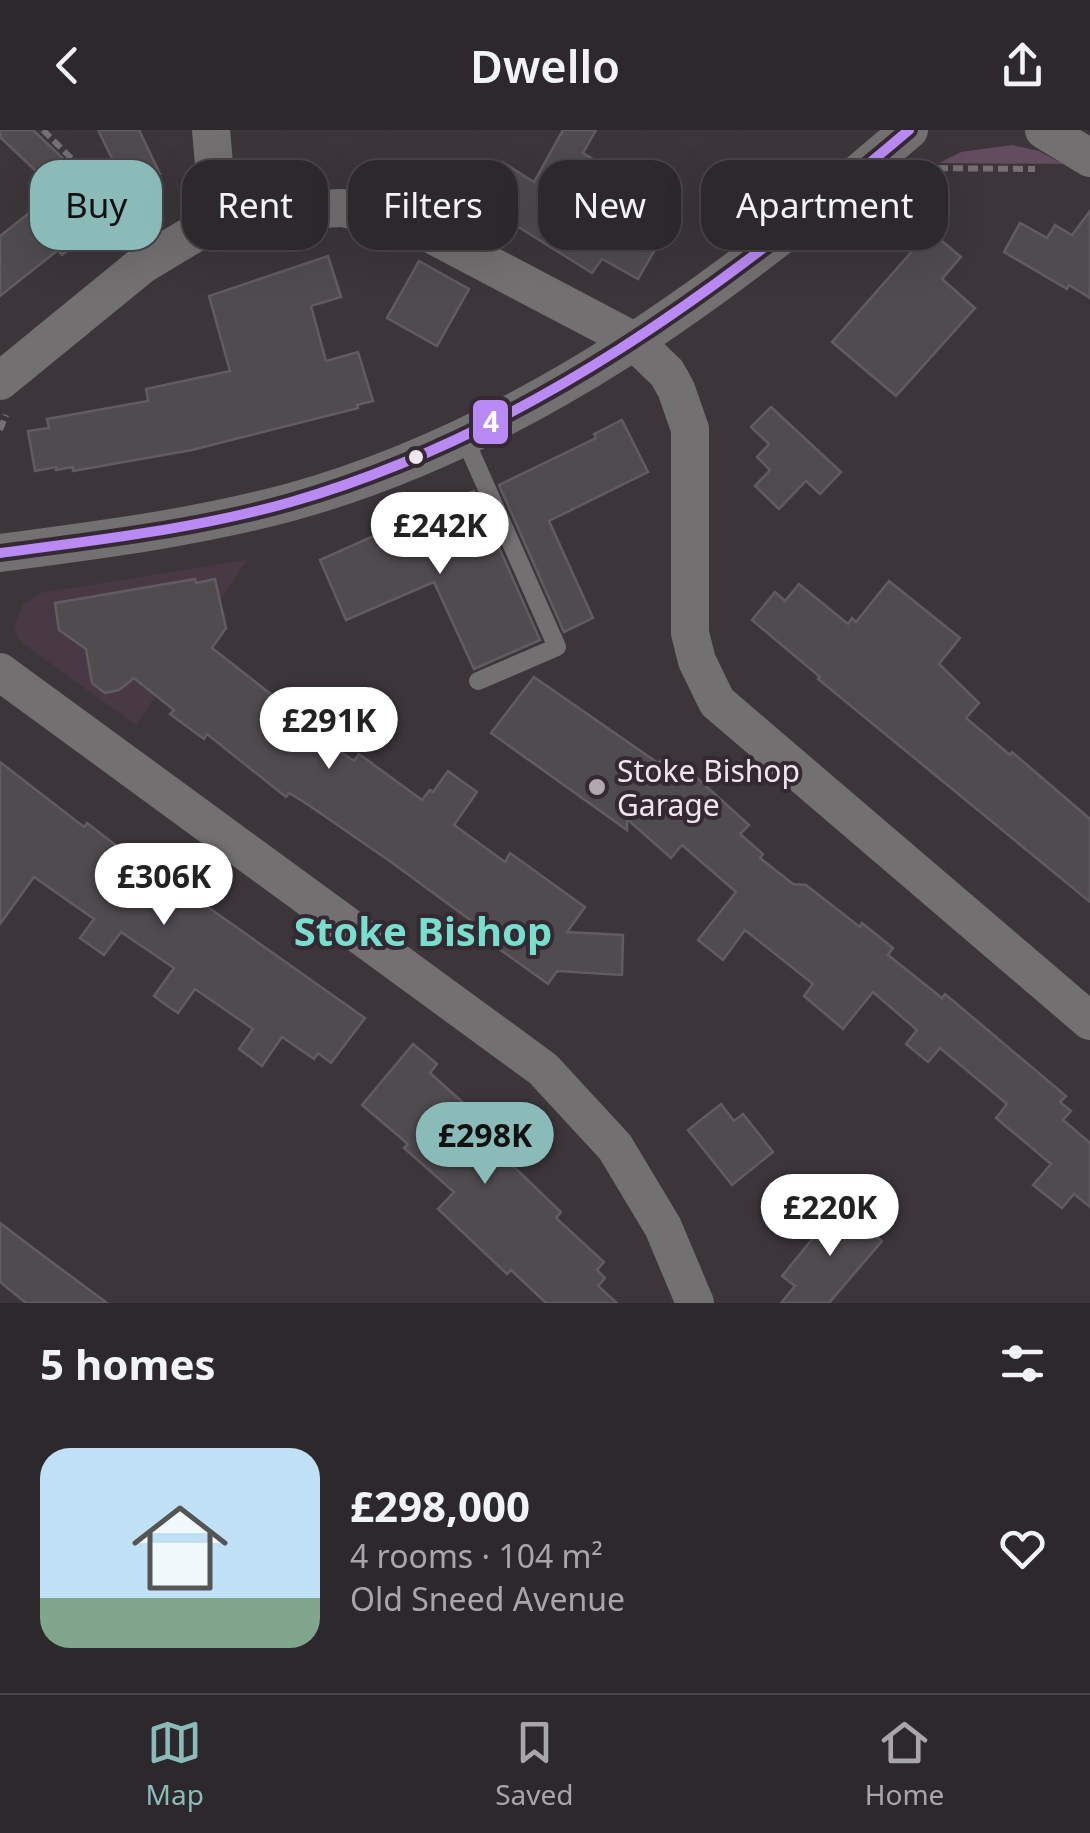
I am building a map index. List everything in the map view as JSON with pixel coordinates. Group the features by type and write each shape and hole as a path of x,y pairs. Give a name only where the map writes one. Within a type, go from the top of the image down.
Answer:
{"street":[{"path":"211,130 214,160"},
{"path":"874,160 909,130"},
{"path":"1044,130 1090,158"},
{"path":"328,209 408,222 634,341 667,373 690,429 690,632 698,662 717,702 1090,1020"},
{"path":"0,381 142,265 182,242"},
{"path":"0,552 140,535 291,502 370,476 535,403 634,341 760,250"},
{"path":"0,672 542,1069 615,1147 663,1227 696,1303"}],"lane":[{"path":"464,437 557,646 478,681"}],"path":[{"path":"43,130 78,165 155,258"},
{"path":"948,168 1053,170"}],"shaded area":[{"path":"1012,145 1039,151 1063,164 945,160 961,152"},
{"path":"247,560 136,725 22,643 15,633 23,605 40,593"}],"building":[{"path":"0,130 33,130 65,160 30,160 30,165 0,137"},
{"path":"98,130 139,130 153,160 113,160"},
{"path":"563,130 596,130 583,153 595,160 546,160"},
{"path":"518,172 534,182 538,175 538,239 518,227"},
{"path":"1090,211 1090,298 1004,252 1020,223 1047,238 1055,225 1072,235"},
{"path":"30,212 30,250 58,250 0,296 0,236"},
{"path":"948,246 961,257 942,279 975,308 896,396 832,342 913,250 948,250"},
{"path":"555,250 655,250 638,279 602,259 592,273"},
{"path":"328,256 341,297 311,306 326,361 358,352 373,401 192,450 73,471 73,467 56,467 35,471 28,431 49,428 47,419 148,401 146,389 230,371 209,296"},
{"path":"419,261 469,289 437,346 387,318"},
{"path":"771,407 841,472 820,494 806,481 779,509 755,486 770,470 757,457 769,444 751,427"},
{"path":"622,420 648,472 549,521 593,618 564,632 499,485 596,438 594,434"},
{"path":"474,491 540,640 474,669 434,582 346,620 320,560"},
{"path":"195,579 196,583 215,579 226,628 212,648 290,709 286,713 354,761 359,754 422,800 448,771 477,792 454,825 505,862 510,853 585,907 567,932 623,935 622,975 557,971 548,984 484,938 488,933 391,862 307,804 289,793 286,797 207,734 204,739 170,714 174,710 134,678 119,690 105,693 92,683 86,649 59,630 55,603"},
{"path":"889,581 960,638 939,664 979,703 966,718 1090,819 1090,902 818,679 752,620 775,592 785,601 799,584 848,624 852,618 856,622"},
{"path":"534,677 658,763 664,758 692,784 697,778 749,825 740,834 763,854 760,858 793,884 806,885 860,927 862,923 893,948 888,955 942,998 945,994 1066,1096 1060,1102 1071,1111 1063,1120 1090,1143 1090,1207 1074,1194 1062,1208 1033,1185 1051,1164 996,1118 1007,1104 940,1048 928,1062 906,1044 917,1030 873,992 843,1029 804,996 813,984 745,930 723,960 698,940 736,892 682,845 671,858 627,819 627,830 491,733"},
{"path":"0,762 84,827 87,823 162,881 165,877 365,1018 331,1063 318,1053 314,1059 282,1037 262,1066 239,1049 253,1029 195,989 178,1013 166,1005 154,996 174,968 121,932 104,955 80,938 94,919 34,877 0,924"},
{"path":"413,1044 437,1064 430,1073 477,1115 469,1124 561,1212 556,1218 604,1262 597,1270 605,1278 598,1286 617,1303 546,1303 511,1270 507,1274 438,1209 454,1192 404,1148 408,1144 362,1105"},
{"path":"721,1104 734,1121 743,1114 773,1152 732,1185 688,1130"},
{"path":"841,1204 882,1241 829,1303 781,1303 795,1286 782,1276"},
{"path":"0,1223 107,1303 26,1303 0,1282"}],"transit line":[{"name":"4","path":"0,553 146,533 291,502 378,473 461,437 541,396 694,299 768,245 909,130"}],"place":[{"name":"Stoke Bishop Garage","path":"597,787"}],"district":[{"name":"Stoke Bishop","path":"423,930"}]}
